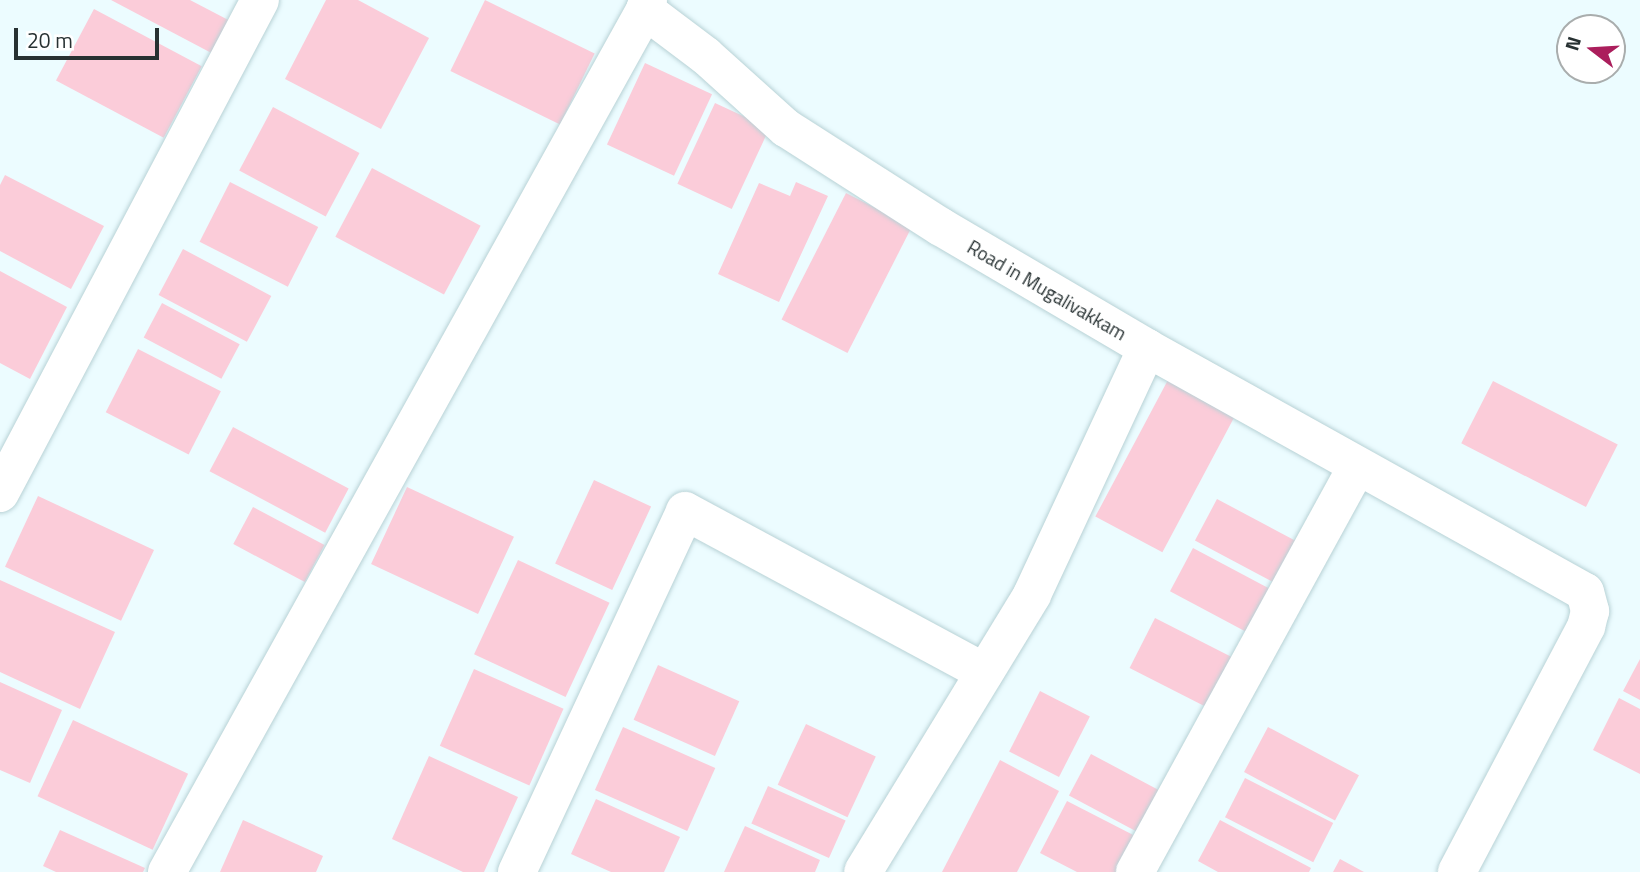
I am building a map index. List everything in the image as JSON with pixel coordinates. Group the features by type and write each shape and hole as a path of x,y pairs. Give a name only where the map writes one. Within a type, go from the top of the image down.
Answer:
{"street":[{"path":"0,494 260,0"},
{"path":"167,872 646,5"},
{"name":"Road in Mugalivakkam","path":"646,5 786,128 941,228 1147,348 1032,595 863,872"},
{"path":"1147,348 1357,467 1578,586 1589,603 1586,628 1457,872"},
{"path":"1135,872 1357,467"},
{"path":"517,872 684,511 984,672"}],"building":[{"path":"111,0 190,0 236,24 219,57"},
{"path":"326,0 358,0 429,38 381,129 285,79"},
{"path":"485,0 595,53 560,124 450,71"},
{"path":"94,9 202,66 164,138 56,81"},
{"path":"645,63 712,94 674,176 607,145"},
{"path":"715,103 769,128 732,209 677,184"},
{"path":"273,107 360,153 326,217 239,171"},
{"path":"372,168 481,226 444,295 335,237"},
{"path":"5,175 104,226 71,289 0,251 0,185"},
{"path":"230,182 318,227 288,287 200,242"},
{"path":"796,182 828,196 779,302 718,274 759,183 790,196"},
{"path":"846,193 912,227 847,353 782,320"},
{"path":"183,249 271,296 247,342 159,295"},
{"path":"0,271 67,307 30,379 0,363"},
{"path":"162,303 240,344 221,379 144,337"},
{"path":"138,349 221,391 189,454 106,412"},
{"path":"1169,378 1236,414 1162,552 1095,517"},
{"path":"1493,381 1618,445 1586,507 1461,443"},
{"path":"233,427 349,489 325,533 210,471"},
{"path":"594,480 651,507 612,590 555,563"},
{"path":"407,487 514,537 478,614 371,564"},
{"path":"38,496 154,550 121,621 5,567"},
{"path":"1217,499 1304,545 1282,587 1195,540"},
{"path":"253,507 325,545 305,582 233,544"},
{"path":"1193,548 1276,592 1253,635 1170,591"},
{"path":"518,560 610,603 566,697 474,654"},
{"path":"0,580 115,632 80,709 0,672"},
{"path":"1155,618 1236,659 1211,709 1130,668"},
{"path":"1640,659 1640,700 1623,691"},
{"path":"658,665 739,701 715,756 634,720"},
{"path":"474,669 564,709 529,786 440,746"},
{"path":"0,682 62,710 30,783 0,770"},
{"path":"1040,691 1090,716 1059,777 1009,752"},
{"path":"1619,698 1640,709 1640,774 1593,750"},
{"path":"73,720 188,774 153,850 38,796"},
{"path":"806,724 876,757 847,817 778,785"},
{"path":"623,727 715,768 687,831 595,790"},
{"path":"1268,727 1359,775 1335,820 1244,772"},
{"path":"1091,754 1165,793 1143,835 1069,795"},
{"path":"429,756 518,797 484,872 463,872 392,839"},
{"path":"1000,760 1059,791 1017,872 942,872"},
{"path":"1245,778 1333,823 1313,862 1225,817"},
{"path":"768,786 846,821 829,858 751,823"},
{"path":"596,799 680,837 664,872 611,872 571,854"},
{"path":"1067,801 1143,840 1126,872 1077,872 1040,853"},
{"path":"243,820 323,856 316,872 220,872"},
{"path":"1220,820 1311,868 1309,872 1218,872 1198,861"},
{"path":"745,826 820,860 815,872 724,872"},
{"path":"60,830 145,868 143,872 56,872 43,866"},
{"path":"1340,859 1364,872 1333,872"}]}
